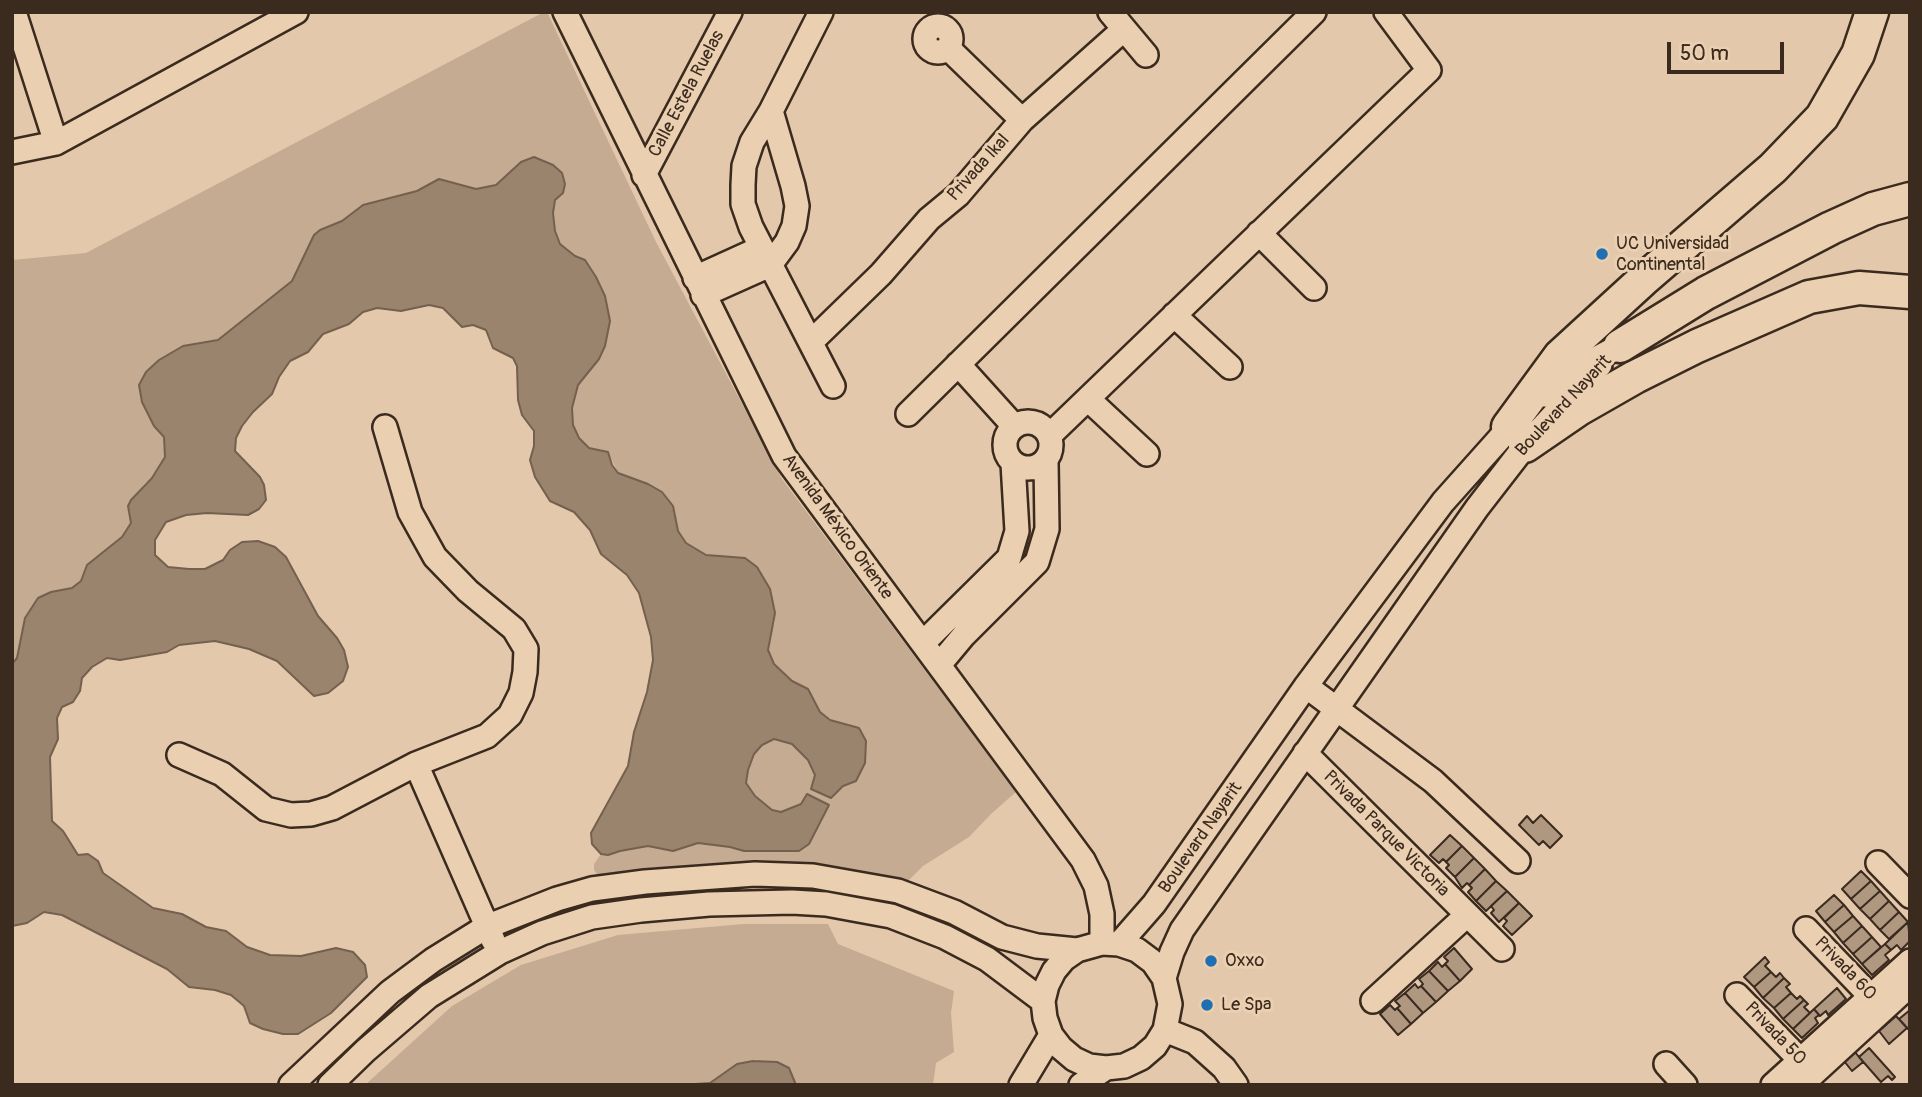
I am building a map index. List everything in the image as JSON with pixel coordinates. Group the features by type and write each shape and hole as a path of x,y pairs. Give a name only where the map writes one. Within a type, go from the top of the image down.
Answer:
{"highway":[{"path":"1516,437 1560,356 1773,168 1822,117 1858,54 1872,12"},
{"path":"1620,346 1706,293 1831,228 1873,209 1910,199"},
{"path":"1516,437 1579,409 1697,346 1809,297 1859,288 1910,292"}],"street":[{"path":"14,12 56,143"},
{"path":"12,152 56,143 296,12"},
{"name":"Avenida México Oriente","path":"565,12 784,456 1083,860 1097,886 1110,943"},
{"name":"Calle Estela Ruelas","path":"644,175 730,12"},
{"path":"821,12 772,111 752,142 744,166 743,204 751,227 833,386"},
{"path":"908,414 1314,12"},
{"path":"1050,435 1429,70 1386,12"},
{"name":"Privada Ikal","path":"811,342 881,274 929,219 958,195 1022,120 1117,21 1146,55"},
{"path":"948,48 1022,120"},
{"path":"699,286 766,256 787,242 794,226 797,206 772,111"},
{"path":"1259,233 1314,288"},
{"path":"1174,315 1230,367"},
{"name":"Boulevard Nayarit","path":"1164,978 1182,930 1478,508 1516,437 1564,376 1620,346"},
{"path":"958,364 1014,426"},
{"path":"1088,398 1147,454"},
{"path":"923,643 1009,558 1017,531 1013,463 1006,451 1006,437 1014,426 1027,422 1041,425 1050,435 1052,449 1046,461 1047,529 1037,562 964,635 939,665"},
{"path":"179,755 222,774 266,809 291,815 311,814 332,808 416,764 487,736 510,715 521,693 526,649 514,629 468,591 435,557 410,512 385,427"},
{"name":"Boulevard Nayarit","path":"1110,943 1154,904 1306,686 1443,502 1516,437"},
{"path":"1013,463 1023,468 1035,468 1046,461"},
{"path":"1306,686 1433,780 1518,861"},
{"name":"Privada Parque Victoria","path":"1305,753 1502,949"},
{"path":"416,764 486,927 500,952"},
{"path":"1878,863 1910,896"},
{"path":"291,1085 390,992 433,960 486,927 557,899 592,889 645,882 755,874 813,876 898,891 954,912 1002,937 1037,946 1077,950 1110,943 1137,950 1153,962 1164,978 1170,1004 1165,1030 1155,1046 1141,1058 1124,1066 1089,1066 1074,1059 1051,1035 1045,1018 1047,985 1064,959 1077,950"},
{"path":"891,916 898,891"},
{"path":"330,1085 429,996 500,952 542,933 592,917 642,910 709,904 792,902 826,904 891,916 944,937 987,959 1044,1001"},
{"path":"1373,1002 1466,915"},
{"name":"Privada 60","path":"1806,929 1877,1003"},
{"path":"1773,1085 1805,1073 1877,1003 1910,961"},
{"path":"1877,1003 1910,985"},
{"name":"Privada 50","path":"1737,995 1805,1073"},
{"path":"1165,1030 1195,1042 1224,1068 1236,1085"},
{"path":"1021,1085 1051,1035"},
{"path":"1666,1064 1685,1085"},
{"path":"1081,1085 1106,1068"}],"shaded area":[{"path":"547,12 656,242 782,479 1016,792 969,837 899,885 599,877 594,870 594,864 601,854 608,855 648,846 673,851 698,843 744,851 819,823 829,805 801,804 781,812 772,810 755,796 746,783 754,754 762,745 774,739 792,744 808,760 815,775 811,789 858,728 830,720 820,712 807,689 792,681 774,664 768,650 769,635 775,622 723,558 706,555 686,543 678,531 673,506 648,484 618,473 608,452 589,448 579,438 573,425 572,408 578,385 605,346 610,321 605,296 585,261 560,244 554,231 555,200 563,193 512,170 496,185 476,189 439,180 417,191 363,205 342,221 314,235 292,281 217,341 183,346 146,371 139,385 142,402 154,426 164,437 165,457 128,507 131,523 123,537 87,565 82,581 72,588 51,592 25,618 17,658 12,664 12,260 86,253"},
{"path":"534,157 553,165 562,173 565,184 563,193 555,200 555,231 560,244 585,260 596,277 605,296 610,321 605,346 599,359 578,385 572,408 573,425 579,438 589,448 608,452 618,473 662,492 673,506 678,531 686,543 706,555 745,558 757,567 770,589 775,613 768,650 774,664 792,681 808,689 820,712 830,720 859,728 866,741 865,763 856,781 843,786 831,798 811,789 815,775 808,760 792,744 774,739 762,745 754,754 748,770 746,783 755,796 772,810 781,812 801,804 807,794 829,805 809,844 799,851 744,851 698,843 673,851 648,846 608,855 601,854 592,844 591,833 628,766 653,660 651,637 639,593 627,575 601,554 590,530 574,512 550,501 535,477 530,460 534,431 522,415 518,400 517,366 513,358 493,348 486,330 473,325 462,327 443,308 429,305 401,311 377,308 363,312 349,324 323,334 308,352 290,361 272,394 242,426 236,438 235,451 260,477 264,485 266,500 259,509 248,515 186,515 166,522 155,540 155,555 168,567 189,569 205,569 223,560 230,550 242,542 258,541 275,547 286,557 318,616 344,650 348,667 343,681 328,693 314,696 277,661 249,649 215,641 179,645 167,652 120,660 107,658 92,667 82,678 80,691 73,702 62,707 57,718 58,739 50,757 52,821 63,831 78,855 88,854 98,861 103,873 153,908 182,914 206,927 226,931 247,947 270,955 301,956 336,948 353,952 365,965 367,977 331,1013 298,1034 283,1034 250,1023 244,1006 231,995 189,987 167,969 62,915 44,912 27,923 12,926 12,664 17,658 25,618 38,598 72,588 81,581 87,565 122,537 131,523 128,506 131,500 152,478 165,457 164,437 154,426 142,402 139,385 146,372 159,360 183,346 218,340 292,281 314,235 342,221 363,205 417,191 439,179 476,189 496,185 521,162"},
{"path":"743,924 828,924 838,944 954,991 951,1013 954,1052 936,1063 933,1085 796,1085 777,1062 753,1061 737,1064 710,1083 682,1085 365,1085 452,1006 521,965 618,935"},
{"path":"753,1061 777,1062 789,1068 796,1085 682,1085 710,1083 737,1064"}],"building":[{"path":"1541,815 1562,836 1550,848 1543,841 1539,845 1519,825 1527,816 1533,823"},
{"path":"1450,835 1462,846 1446,862 1443,859 1439,863 1430,855"},
{"path":"1462,846 1474,858 1455,877 1446,868 1449,865 1446,862"},
{"path":"1474,858 1485,869 1469,885 1467,883 1462,888 1455,877"},
{"path":"1485,869 1496,881 1476,901 1468,892 1472,888 1469,885"},
{"path":"1861,871 1871,881 1851,899 1842,889"},
{"path":"1496,881 1507,891 1486,911 1476,901"},
{"path":"1871,881 1880,891 1860,909 1851,899"},
{"path":"1507,891 1519,903 1499,922 1491,913 1494,910 1491,906"},
{"path":"1880,891 1889,901 1870,919 1860,909"},
{"path":"1834,895 1844,905 1825,922 1816,911"},
{"path":"1889,901 1899,912 1880,930 1870,919"},
{"path":"1519,903 1532,916 1512,935 1503,926 1507,921 1504,918"},
{"path":"1844,905 1853,916 1834,932 1825,922"},
{"path":"1899,912 1908,922 1889,939 1880,930"},
{"path":"1853,916 1862,926 1843,943 1834,932"},
{"path":"1908,922 1910,941 1901,950 1897,945 1891,950 1885,944"},
{"path":"1862,926 1872,937 1853,954 1843,943"},
{"path":"1872,937 1881,947 1862,964 1853,954"},
{"path":"1885,944 1891,950 1885,955 1889,960 1872,975 1862,964"},
{"path":"1454,948 1472,969 1460,981 1445,964 1448,961 1444,957"},
{"path":"1765,957 1769,962 1765,966 1771,972 1754,987 1744,977"},
{"path":"1438,962 1442,967 1445,964 1460,981 1448,991 1429,971"},
{"path":"1429,971 1448,991 1436,1002 1421,986 1423,984 1419,979"},
{"path":"1771,972 1776,977 1780,973 1784,978 1763,998 1754,987"},
{"path":"1784,978 1790,984 1786,987 1791,993 1774,1008 1763,998"},
{"path":"1415,984 1418,988 1421,986 1436,1002 1423,1013 1405,993"},
{"path":"1837,988 1846,999 1828,1015 1826,1011 1820,1016 1814,1009"},
{"path":"1405,993 1423,1013 1411,1024 1397,1008 1400,1006 1395,1001"},
{"path":"1791,993 1797,999 1800,996 1804,1000 1783,1019 1774,1008"},
{"path":"1804,1000 1808,1004 1804,1007 1810,1013 1793,1029 1783,1019"},
{"path":"1390,1005 1395,1010 1397,1008 1411,1024 1398,1035 1380,1014"},
{"path":"1814,1009 1819,1015 1815,1018 1818,1023 1802,1038 1793,1029"},
{"path":"1910,1010 1910,1031 1899,1019"},
{"path":"1896,1016 1907,1028 1889,1044 1879,1031"},
{"path":"1869,1048 1895,1077 1892,1080 1888,1076 1881,1082 1859,1057"},
{"path":"1855,1052 1863,1062 1852,1071 1844,1061"}],"place":[{"name":"UC Universidad Continental","path":"1602,254"},
{"name":"Oxxo","path":"1211,961"},
{"name":"Le Spa","path":"1207,1005"}]}
